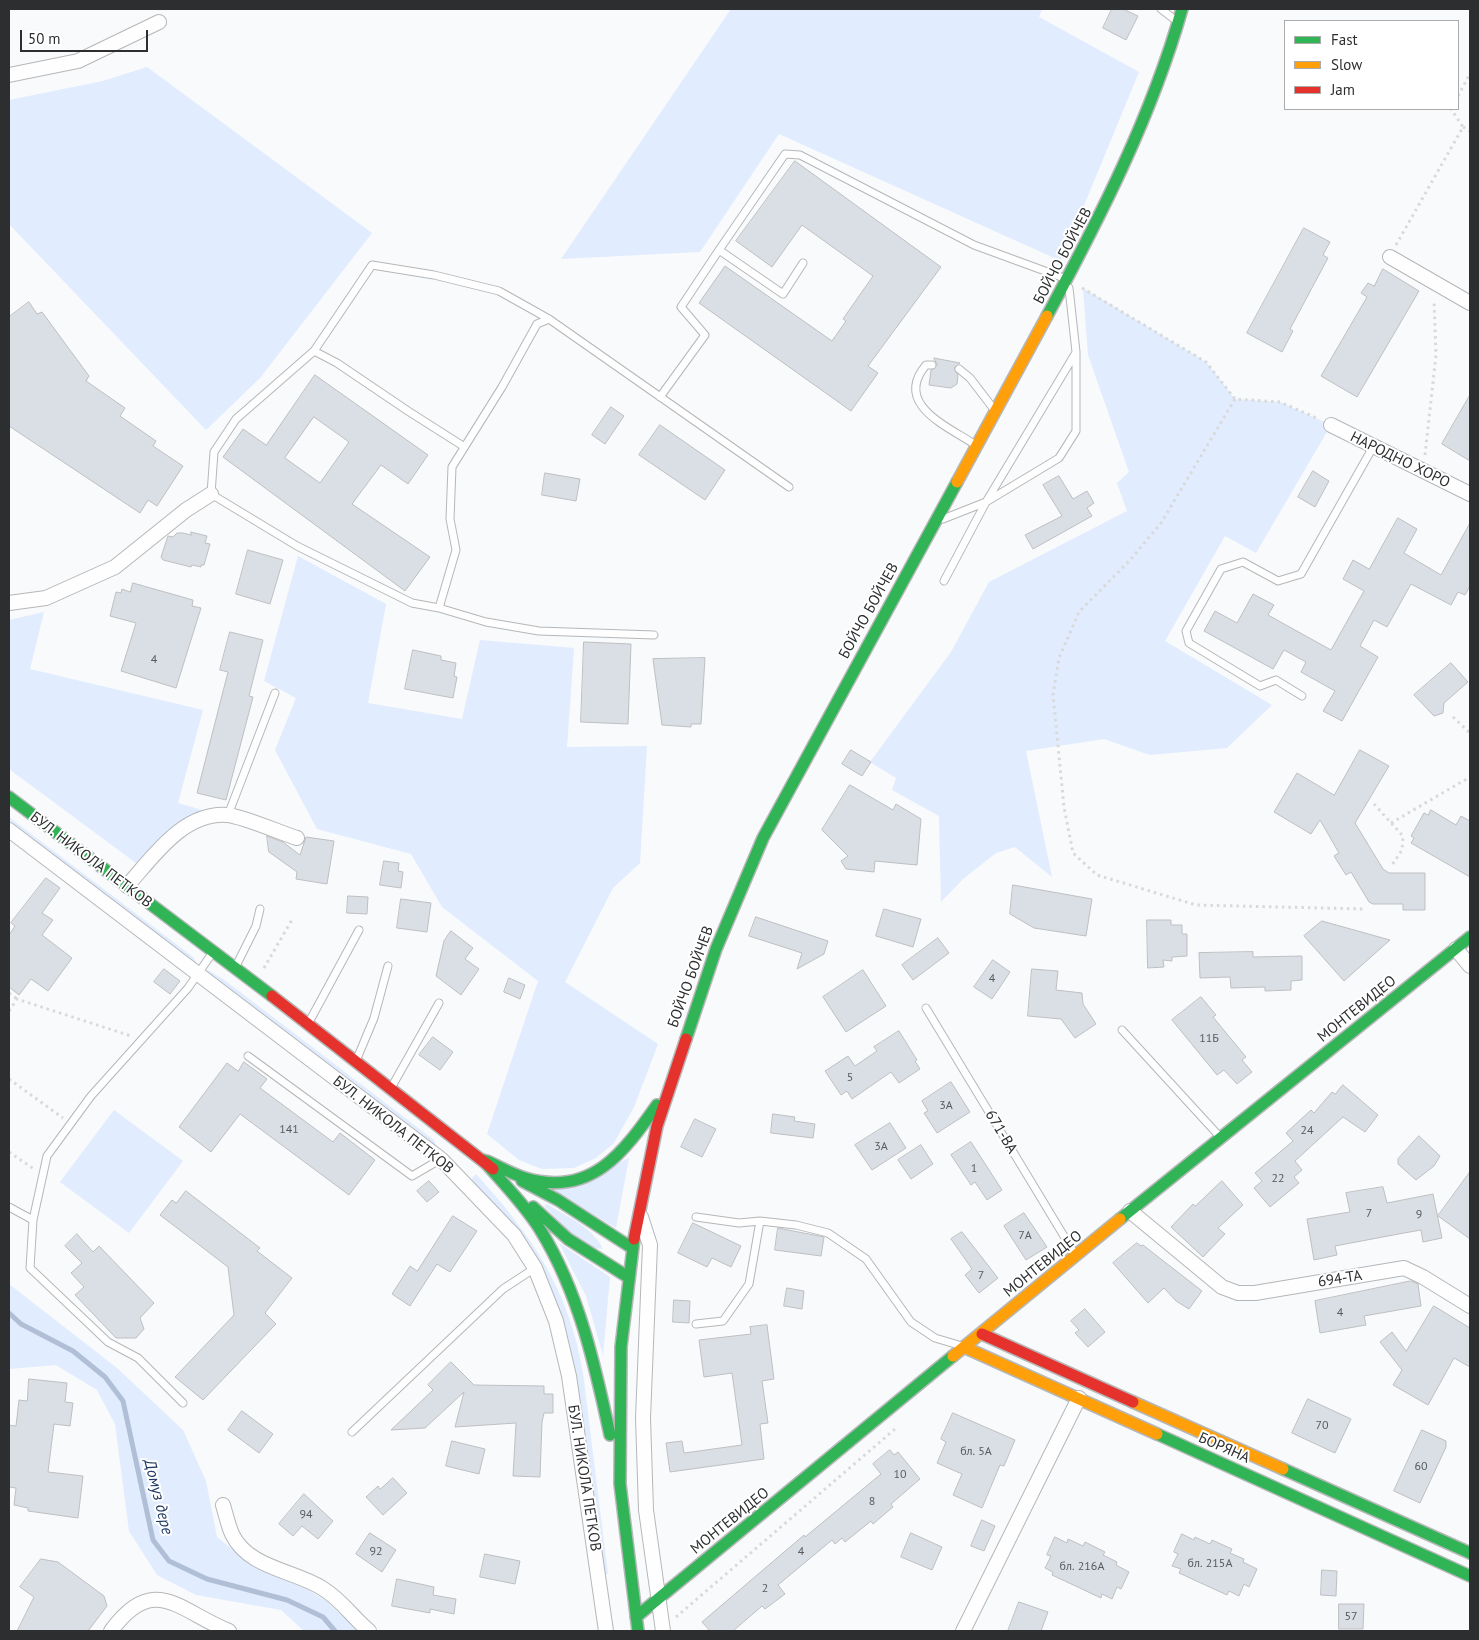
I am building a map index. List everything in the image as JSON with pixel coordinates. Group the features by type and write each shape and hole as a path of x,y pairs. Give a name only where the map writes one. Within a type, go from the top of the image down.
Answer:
{"main road":[{"name":"БОЙЧО БОЙЧЕВ","path":"632,1248 657,1126 668,1090 716,949 763,838 1101,216 1136,142 1182,9"},
{"name":"БУЛ. НИКОЛА ПЕТКОВ","path":"9,797 256,984 483,1160 568,1238 628,1277"},
{"name":"МОНТЕВИДЕО","path":"636,1617 966,1348 1130,1211 1470,936"},
{"path":"483,1160 531,1180 555,1182 600,1172 618,1157 633,1139 668,1090"},
{"path":"483,1160 540,1230 570,1291 584,1332 607,1420 620,1484 638,1631"},
{"name":"БУЛ. НИКОЛА ПЕТКОВ","path":"483,1160 558,1200 632,1248"},
{"path":"620,1484 621,1356 632,1248"},
{"name":"БОРЯНА","path":"982,1334 1470,1554"},
{"name":"БОРЯНА","path":"966,1348 1470,1576"}],"street":[{"path":"9,75 78,61 159,22"},
{"path":"1390,257 1470,303"},
{"name":"НАРОДНО ХОРО","path":"1331,425 1470,494"},
{"path":"9,603 46,598 115,566 186,510 211,494"},
{"path":"127,886 164,844 181,830 210,817 228,815 297,838"},
{"name":"БУЛ. НИКОЛА ПЕТКОВ","path":"9,830 441,1159 514,1235 535,1268 556,1321 569,1376 606,1631"},
{"path":"1456,948 1470,966"},
{"name":"694-ТА","path":"1130,1211 1222,1287 1238,1293 1255,1293 1404,1268 1423,1277 1470,1306"},
{"path":"639,1212 650,1245 643,1418 646,1510 663,1631"},
{"path":"963,1631 1079,1398"},
{"path":"223,1505 233,1536 248,1555 266,1565 300,1576 322,1588 343,1602 356,1620 369,1631"},
{"path":"112,1631 121,1618 146,1599 170,1600 213,1625 229,1631"}],"lane":[{"path":"1161,9 1179,22"},
{"path":"660,397 705,335 681,307 785,154 800,155 974,246 1068,279 1076,352 1076,431 1059,458 986,502 935,522"},
{"path":"719,250 783,294 804,263"},
{"path":"654,635 539,631 486,622 439,608 412,603 297,546 211,494 214,452 236,419 314,351 372,265 434,275 499,291 549,319 789,487"},
{"path":"439,608 456,550 450,519 452,467 463,446 502,386 536,324 549,319"},
{"path":"314,351 337,363 408,412 463,446"},
{"path":"944,581 986,502 1076,352"},
{"path":"932,365 926,365 921,371 915,390 921,408 977,446"},
{"path":"959,369 970,378 996,412"},
{"path":"1302,696 1276,680 1260,686 1189,643 1186,631 1221,569 1243,562 1278,581 1301,574 1373,447"},
{"path":"228,815 275,693"},
{"path":"235,968 256,926 260,909"},
{"path":"308,1025 360,930"},
{"path":"183,1403 138,1358 108,1342 30,1268 32,1220 47,1156 90,1096 198,974 214,952"},
{"path":"356,1062 374,1018 388,966"},
{"path":"390,1088 439,1003"},
{"name":"671-ВА","path":"926,1008 1076,1256"},
{"path":"1122,1030 1221,1138"},
{"path":"248,1056 412,1176 441,1159"},
{"path":"9,1207 32,1220"},
{"path":"696,1217 739,1223 760,1221 796,1225 828,1233 866,1260 911,1322 922,1332 966,1348"},
{"path":"696,1324 723,1321 749,1284 760,1221"},
{"path":"352,1432 503,1289 535,1268"}],"path":[{"path":"1459,94 1470,74"},
{"path":"1452,110 1463,127 1470,132"},
{"path":"1390,257 1463,127"},
{"path":"1068,279 1206,362 1235,399 1280,402 1331,425"},
{"path":"1423,471 1436,355 1433,282"},
{"path":"1235,399 1161,523 1131,559 1079,612 1059,658 1053,695 1064,807 1073,853 1097,875 1196,906 1364,910"},
{"path":"1453,717 1470,733"},
{"path":"1392,823 1470,777"},
{"path":"1374,804 1403,836 1402,850 1392,864"},
{"path":"256,984 293,918"},
{"path":"9,994 17,999 142,1039"},
{"path":"9,1010 17,999"},
{"path":"9,1078 70,1124"},
{"path":"9,1152 43,1176"},
{"path":"675,1618 901,1424"}],"shaded area":[{"path":"731,9 1042,9 1039,17 1139,72 1061,261 779,134 700,252 561,259"},
{"path":"147,67 372,233 260,378 206,430 9,224 9,100 103,81"},
{"path":"1083,288 1206,362 1235,399 1280,402 1331,425 1256,553 1225,536 1165,641 1272,705 1227,748 1150,755 1104,739 1026,751 1052,877 1015,847 996,853 963,879 941,902 939,816 892,790 896,778 870,762 951,652 989,582 1127,511 1117,483 1129,472 1088,355"},
{"path":"298,556 386,604 368,703 462,719 480,640 574,648 567,747 647,746 640,863 613,888 565,982 658,1044 634,1107 614,1143 596,1158 574,1168 542,1169 519,1160 487,1134 538,981 442,907 411,854 317,829 275,750 296,698 264,681"},
{"path":"44,612 30,669 203,710 178,803 202,810 170,830 136,863 9,769 9,620"},
{"path":"9,817 193,957 196,962 193,965 9,827"},
{"path":"208,970 223,979 434,1140 438,1150 206,972"},
{"path":"114,1110 183,1161 129,1233 60,1182"},
{"path":"629,1158 616,1228 554,1191"},
{"path":"476,1174 531,1242 558,1290 568,1315 577,1343 583,1373 608,1574 601,1574 551,1296 473,1186 472,1178"},
{"path":"547,1204 586,1228 599,1241 603,1249 586,1244 578,1239 544,1206"},
{"path":"559,1243 610,1277 603,1355 586,1296"},
{"path":"9,1284 117,1368 183,1430 206,1481 217,1537 252,1565 292,1579 326,1601 359,1631 304,1631 281,1610 196,1595 157,1575 129,1531 115,1424 97,1390 56,1365 9,1369"}],"building":[{"path":"1112,9 1123,9 1138,16 1126,40 1103,28"},
{"path":"795,161 941,267 868,366 878,373 851,411 699,303 725,266 832,341 846,321 843,319 873,276 802,225 772,267 736,241"},
{"path":"1304,228 1330,242 1323,255 1328,258 1290,329 1293,331 1282,352 1247,333"},
{"path":"1383,269 1419,291 1357,397 1321,376 1367,297 1361,293 1368,283 1374,286"},
{"path":"29,302 37,314 42,312 89,376 86,381 125,408 120,416 156,441 153,446 183,466 157,506 148,500 140,513 9,426 9,317"},
{"path":"934,358 960,363 954,368 958,375 957,384 951,388 929,385 931,370 937,365"},
{"path":"315,375 428,455 408,484 381,465 352,504 430,557 405,591 223,457 243,429 266,445","holes":["314,417 349,442 320,483 285,458"]},
{"path":"1470,395 1470,461 1442,444"},
{"path":"611,407 624,416 605,444 592,435"},
{"path":"660,425 725,470 705,500 639,455"},
{"path":"1313,471 1329,481 1315,507 1298,497"},
{"path":"545,473 580,479 576,501 542,495"},
{"path":"1059,476 1073,499 1087,491 1094,503 1087,508 1092,516 1033,549 1025,535 1062,516 1043,485"},
{"path":"1398,518 1417,529 1404,553 1441,575 1470,523 1470,586 1465,595 1458,592 1451,605 1411,584 1387,627 1374,620 1360,646 1378,657 1342,721 1323,711 1335,691 1301,672 1306,662 1284,650 1273,669 1204,631 1215,611 1237,623 1253,594 1274,605 1268,615 1331,650 1364,591 1343,579 1353,560 1369,569"},
{"path":"191,532 207,536 205,543 210,544 204,565 201,565 201,567 192,565 191,567 163,560 161,557 168,536 173,537 177,533 191,535"},
{"path":"248,550 283,560 270,604 236,594"},
{"path":"133,583 193,600 192,606 201,608 176,688 121,671 136,623 110,616 116,592 121,593 122,589 130,592"},
{"path":"230,632 263,640 249,696 253,697 226,800 197,793 228,672 220,670"},
{"path":"584,642 631,644 628,724 581,722"},
{"path":"413,650 441,656 441,660 456,663 454,676 457,677 453,698 405,689"},
{"path":"705,658 701,724 691,724 691,727 662,725 653,659"},
{"path":"1451,663 1468,682 1444,703 1443,713 1434,716 1414,695"},
{"path":"851,750 871,762 862,776 842,764"},
{"path":"1360,750 1389,766 1355,823 1383,869 1389,873 1425,873 1425,910 1403,910 1403,904 1373,904 1369,902 1351,872 1346,875 1334,856 1339,853 1320,820 1311,834 1274,812 1297,773 1334,795"},
{"path":"850,785 893,810 896,804 921,819 917,865 875,861 874,872 846,869 841,861 848,856 822,830"},
{"path":"1431,810 1456,825 1461,816 1470,821 1470,877 1411,843 1414,838 1411,836 1424,813 1428,815"},
{"path":"267,836 283,842 300,855 306,837 334,841 327,884 296,879 297,872 269,852"},
{"path":"384,861 399,863 398,871 403,872 401,888 380,885"},
{"path":"46,878 60,888 42,913 53,920 42,935 72,958 48,991 31,979 19,995 9,987 9,935 15,926 11,923"},
{"path":"1013,885 1092,899 1086,936 1034,928 1010,914"},
{"path":"348,896 368,897 367,914 347,913"},
{"path":"401,899 431,903 427,932 397,928"},
{"path":"884,909 921,919 913,947 876,936"},
{"path":"756,917 828,941 824,954 797,969 802,953 749,936"},
{"path":"1147,920 1171,920 1171,925 1182,925 1182,934 1187,934 1187,956 1172,957 1172,961 1163,960 1164,967 1148,968"},
{"path":"1322,921 1390,940 1344,981 1304,936"},
{"path":"451,931 473,948 465,959 479,969 461,995 436,976 444,941"},
{"path":"938,938 949,953 913,980 902,965"},
{"path":"1253,952 1253,957 1302,956 1302,980 1291,981 1291,990 1265,991 1265,987 1231,988 1230,977 1200,978 1199,953"},
{"path":"993,960 1010,972 992,999 974,987"},
{"path":"164,969 180,981 170,994 154,982"},
{"path":"1032,969 1058,971 1056,990 1082,993 1083,1004 1096,1024 1075,1038 1061,1019 1028,1016"},
{"path":"863,970 886,1006 846,1032 823,997"},
{"path":"509,978 525,985 520,999 504,992"},
{"path":"1201,997 1216,1015 1213,1017 1246,1057 1242,1060 1252,1072 1237,1084 1224,1070 1217,1075 1172,1020"},
{"path":"899,1031 917,1060 915,1061 920,1069 899,1083 891,1072 852,1099 847,1091 841,1095 825,1071 848,1056 855,1066 877,1051 874,1047"},
{"path":"433,1037 453,1052 440,1070 419,1055"},
{"path":"244,1062 267,1079 260,1088 333,1142 340,1133 375,1160 349,1195 240,1114 211,1152 179,1127 227,1063 238,1071"},
{"path":"951,1082 970,1112 937,1133 924,1113 928,1111 922,1101"},
{"path":"1343,1085 1378,1115 1365,1132 1343,1117 1295,1161 1302,1170 1294,1177 1299,1183 1270,1207 1254,1188 1262,1181 1255,1173 1293,1141 1286,1133 1311,1110 1314,1113 1332,1092 1335,1094"},
{"path":"773,1114 795,1117 794,1121 815,1124 813,1138 771,1133"},
{"path":"695,1119 716,1129 702,1157 681,1147"},
{"path":"890,1123 906,1148 872,1170 855,1145"},
{"path":"1419,1136 1440,1156 1434,1166 1416,1180 1398,1164 1398,1159"},
{"path":"971,1142 1002,1190 987,1200 975,1182 971,1185 951,1155"},
{"path":"921,1145 933,1164 911,1179 898,1160"},
{"path":"1470,1172 1470,1239 1438,1216"},
{"path":"429,1181 439,1192 427,1202 417,1191"},
{"path":"1222,1181 1243,1205 1218,1228 1225,1234 1203,1257 1171,1227 1193,1204 1195,1206"},
{"path":"1383,1187 1387,1203 1433,1194 1442,1238 1423,1242 1421,1230 1335,1246 1337,1255 1314,1260 1307,1219 1350,1212 1346,1193"},
{"path":"186,1191 260,1248 257,1251 292,1278 265,1313 276,1324 203,1400 175,1377 234,1315 228,1267 160,1215 172,1200 176,1203"},
{"path":"1024,1213 1047,1247 1026,1260 1004,1226"},
{"path":"453,1216 477,1231 450,1272 437,1264 410,1306 392,1294 410,1266 417,1271"},
{"path":"693,1223 741,1246 731,1267 712,1258 707,1267 678,1253"},
{"path":"778,1228 824,1237 821,1256 775,1250"},
{"path":"962,1232 998,1278 979,1293 965,1275 972,1269 951,1239"},
{"path":"77,1234 93,1252 99,1246 154,1303 140,1318 144,1329 136,1338 116,1338 75,1295 84,1287 71,1273 82,1263 65,1246"},
{"path":"1137,1243 1141,1246 1143,1245 1202,1291 1189,1309 1176,1301 1164,1288 1148,1303 1113,1263"},
{"path":"1411,1281 1418,1284 1421,1306 1364,1316 1366,1325 1320,1333 1315,1301"},
{"path":"787,1288 804,1291 802,1309 784,1306"},
{"path":"674,1300 690,1301 689,1323 673,1322"},
{"path":"1434,1306 1470,1328 1470,1367 1454,1358 1428,1405 1393,1385 1402,1370 1380,1342 1392,1332 1406,1351"},
{"path":"1085,1309 1105,1332 1088,1347 1075,1333 1079,1330 1071,1321"},
{"path":"767,1325 774,1379 762,1381 768,1423 760,1424 764,1459 670,1472 666,1443 682,1441 684,1453 742,1445 732,1373 704,1377 699,1340 751,1334 750,1327"},
{"path":"451,1362 474,1385 544,1386 544,1394 553,1394 553,1413 544,1413 542,1422 540,1477 513,1476 516,1423 455,1427 464,1392 425,1428 391,1430 433,1390 428,1385"},
{"path":"29,1379 67,1383 65,1402 73,1403 70,1426 54,1424 48,1472 83,1476 78,1518 28,1511 28,1508 14,1505 16,1488 9,1487 9,1425 16,1426 19,1400 27,1401"},
{"path":"1308,1399 1351,1419 1335,1453 1292,1433"},
{"path":"242,1411 273,1434 259,1453 228,1430"},
{"path":"953,1413 1015,1440 1004,1466 1000,1465 982,1508 953,1495 962,1474 937,1463 946,1442 941,1439"},
{"path":"1422,1430 1446,1441 1446,1447 1420,1503 1394,1491"},
{"path":"452,1441 485,1449 479,1474 446,1466"},
{"path":"890,1450 894,1455 898,1452 920,1479 891,1504 893,1507 873,1524 871,1521 845,1542 842,1538 835,1544 832,1540 778,1585 785,1594 765,1609 762,1606 733,1631 710,1631 702,1622 804,1535 805,1537 881,1474 873,1464"},
{"path":"393,1478 407,1493 383,1515 366,1497 378,1486 380,1489"},
{"path":"304,1494 333,1521 318,1539 302,1526 293,1536 279,1524"},
{"path":"982,1520 995,1526 984,1551 971,1546"},
{"path":"370,1533 396,1550 382,1572 356,1554"},
{"path":"911,1533 942,1547 932,1570 901,1557"},
{"path":"1182,1534 1194,1540 1195,1537 1210,1544 1212,1540 1232,1549 1230,1553 1244,1559 1243,1562 1257,1569 1249,1587 1244,1584 1239,1596 1229,1591 1227,1595 1179,1573 1181,1569 1172,1566 1178,1554 1174,1552"},
{"path":"1055,1537 1067,1543 1068,1539 1083,1546 1085,1542 1105,1552 1103,1555 1117,1562 1116,1565 1129,1572 1121,1589 1117,1587 1112,1599 1102,1594 1101,1598 1052,1575 1053,1572 1045,1568 1051,1556 1047,1555"},
{"path":"485,1554 520,1561 515,1584 480,1577"},
{"path":"41,1559 58,1562 104,1596 107,1606 88,1631 17,1631 34,1597 20,1587"},
{"path":"1322,1570 1337,1571 1336,1596 1321,1595"},
{"path":"397,1579 434,1587 433,1595 456,1599 454,1614 430,1609 430,1613 392,1606"},
{"path":"1019,1602 1048,1612 1041,1631 1008,1631"},
{"path":"1339,1604 1364,1604 1363,1629 1339,1629"}],"waterway":[{"name":"Домуз дере","path":"9,1313 21,1324 73,1351 105,1377 123,1401 153,1540 169,1561 207,1579 287,1600 323,1617 335,1631"}],"traffic: fast":[{"path":"1047,316 1105,204 1140,128 1182,9"},
{"path":"686,1039 716,949 763,838 957,482"},
{"path":"9,797 272,996"},
{"path":"1120,1219 1470,937"},
{"path":"487,1161 525,1178 548,1183 569,1182 587,1176 603,1167 618,1154 632,1139 657,1105"},
{"path":"483,1160 514,1194 535,1221 566,1279 592,1356 610,1435"},
{"path":"522,1181 558,1200 632,1248"},
{"path":"533,1207 568,1239 628,1277"},
{"path":"634,1239 621,1347 620,1484 638,1631"},
{"path":"636,1617 953,1356"},
{"path":"1157,1434 1470,1576"},
{"path":"1283,1469 1470,1553"}],"traffic: slow":[{"path":"957,482 1047,316"},
{"path":"953,1356 1120,1219"},
{"path":"966,1348 1157,1434"},
{"path":"1133,1402 1283,1469"}],"traffic: jam":[{"path":"272,996 493,1169"},
{"path":"634,1239 657,1126 686,1039"},
{"path":"982,1334 1133,1402"}]}
